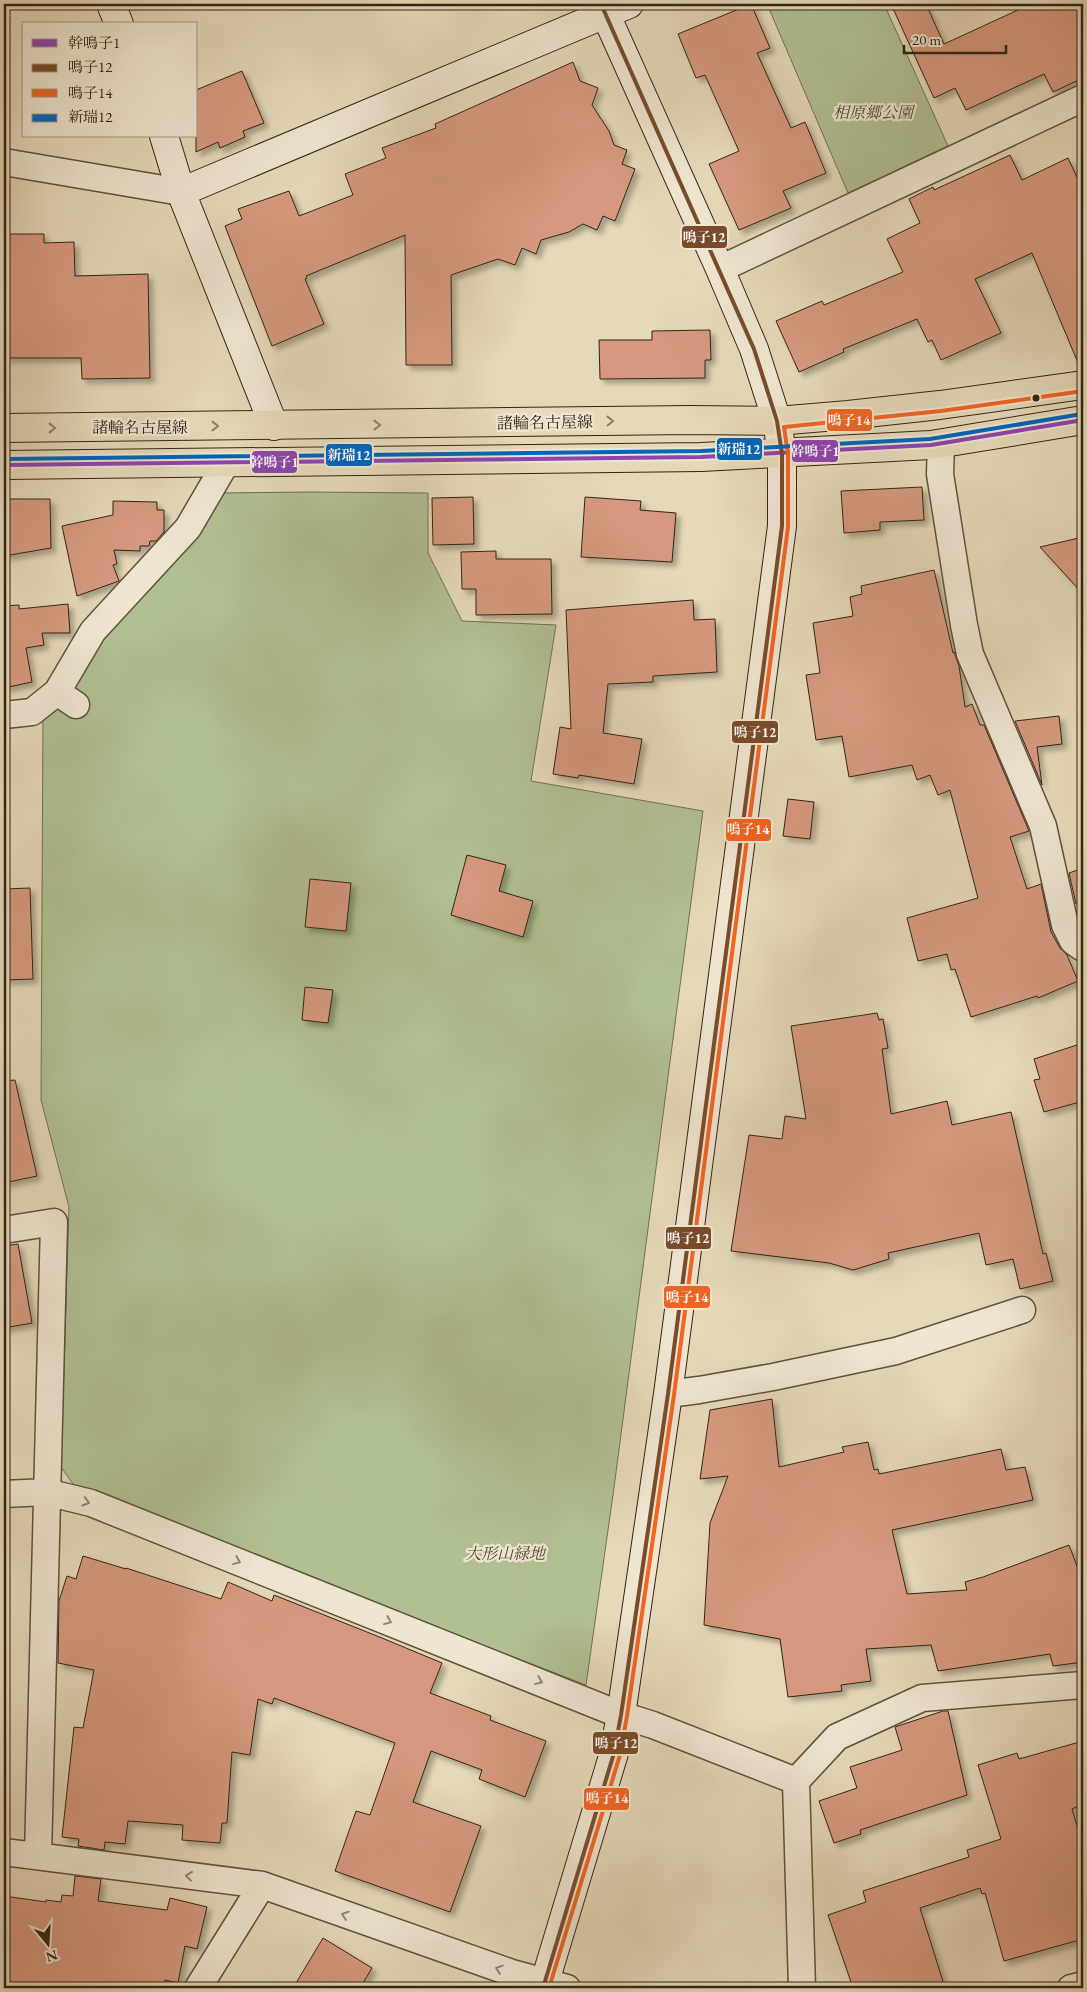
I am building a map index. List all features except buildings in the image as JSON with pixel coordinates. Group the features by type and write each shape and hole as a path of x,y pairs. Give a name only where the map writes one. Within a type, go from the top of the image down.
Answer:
{"main road":[{"name":"諸輪名古屋線","path":"4,428 690,420 777,421 940,405 1083,385"},
{"path":"4,464 701,457 782,454 941,444 1083,420"}],"street":[{"path":"111,4 118,22"},
{"path":"4,162 181,192 612,7 754,349 777,421 782,454 782,526 668,1394 621,1715 614,1753 552,1986 262,1885 4,1852"},
{"path":"720,269 1083,98"},
{"path":"165,138 181,192 274,426"},
{"path":"941,444 940,474 970,654 1043,826 1065,925 1073,941 1083,948"},
{"path":"4,715 32,712 66,699 93,631 188,528 226,463"},
{"path":"4,1230 54,1222 38,1856"},
{"path":"668,1394 764,1379 896,1351 1022,1310"},
{"path":"4,1494 46,1492 90,1503 621,1715 653,1725 796,1781"},
{"path":"802,1988 796,1781 837,1737 922,1698 1083,1685"},
{"path":"198,1988 262,1885"},
{"path":"1071,1988 1083,1984"}],"green space":[{"name":"相原郷公園","path":"767,4 884,4 948,146 848,193"},
{"name":"大形山緑地","path":"217,493 428,493 428,553 462,621 556,625 531,781 703,811 613,1495 586,1685 75,1487 61,1467 69,1207 41,1100 43,714 78,666"}],"transit line":[{"name":"鳴子12","path":"543,1988 614,1753 621,1715 668,1394 782,526 782,454 777,421 754,349 601,4"},
{"name":"鳴子14","path":"549,1988 620,1755 627,1716 674,1395 788,527 788,454 784,427 941,411 1083,391"},
{"name":"新瑞12","path":"4,459 701,451 930,439 1082,414"},
{"name":"幹鳴子1","path":"4,465 701,457 931,445 1083,420"}]}
